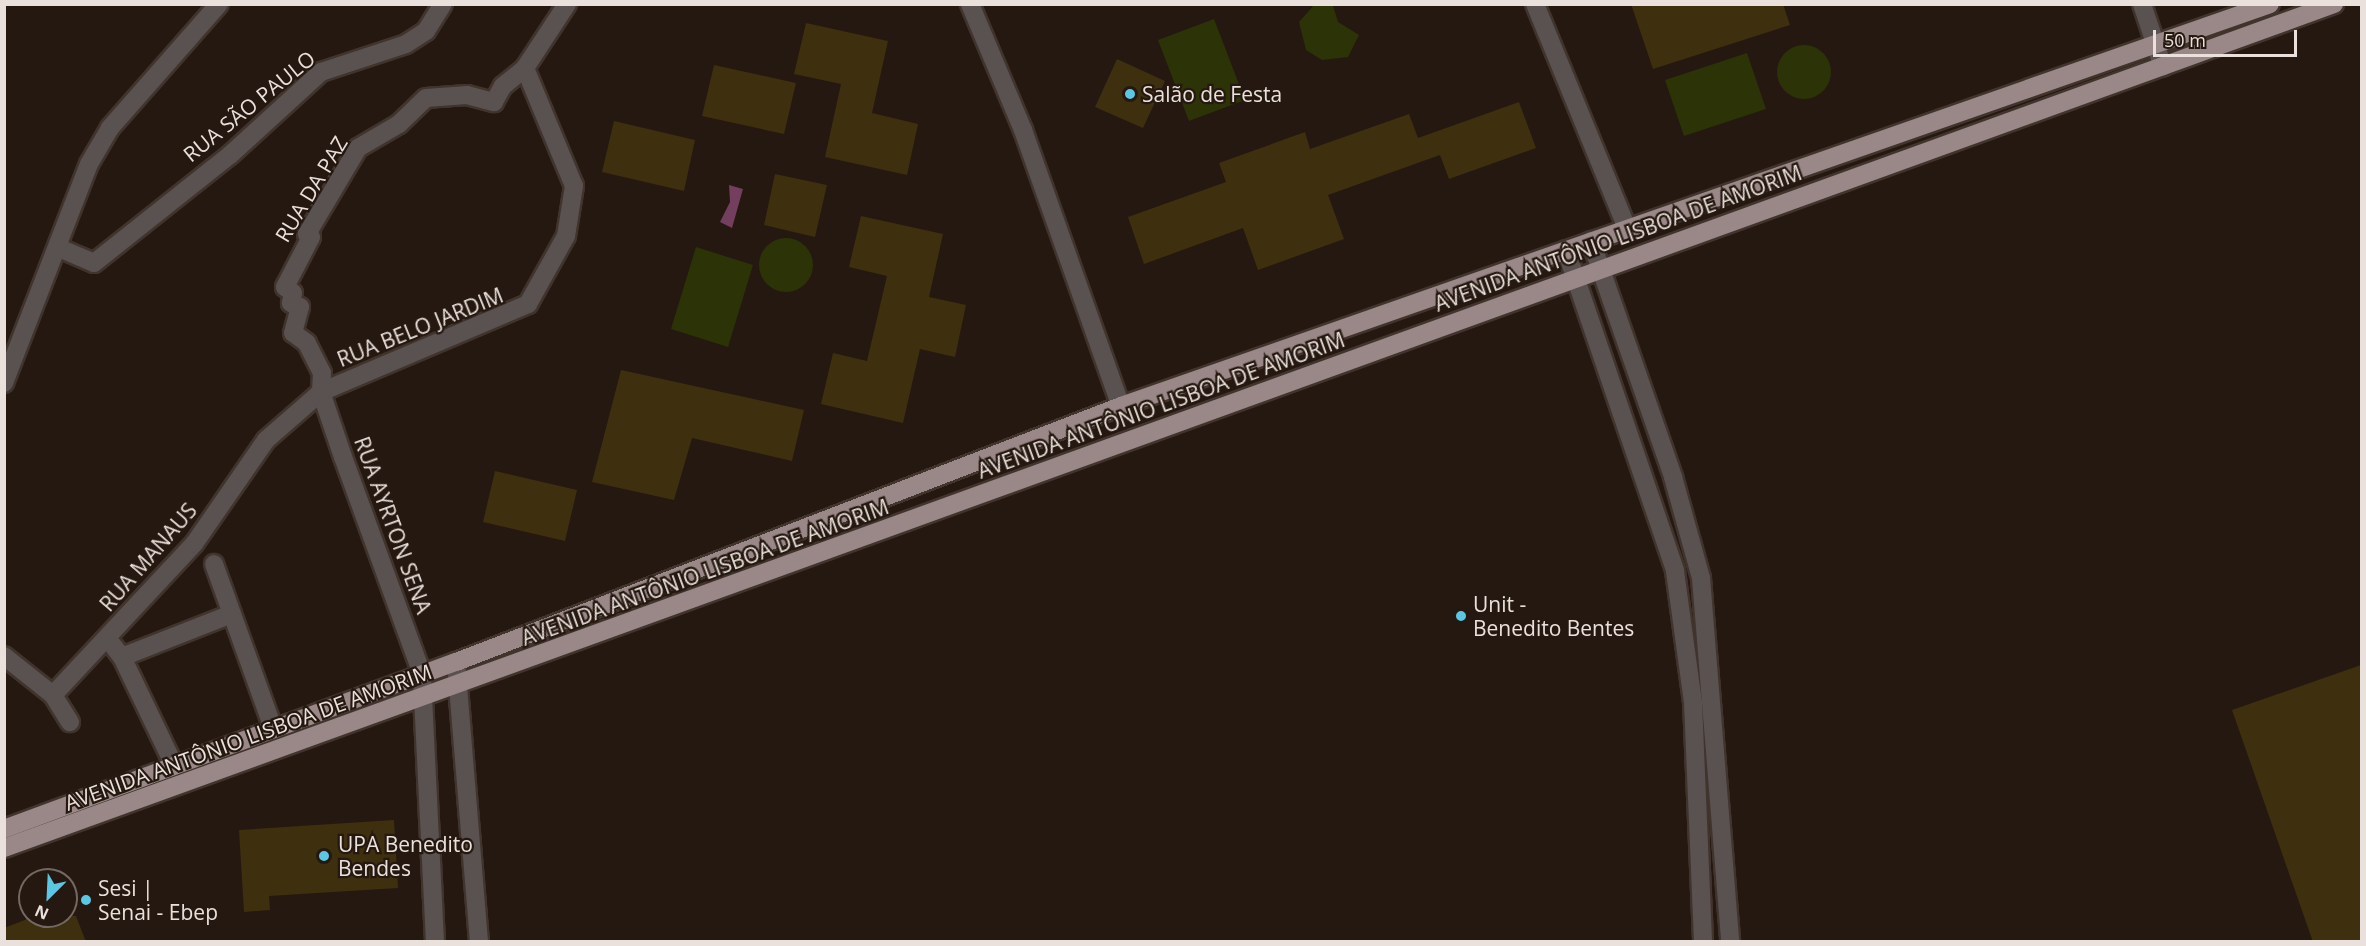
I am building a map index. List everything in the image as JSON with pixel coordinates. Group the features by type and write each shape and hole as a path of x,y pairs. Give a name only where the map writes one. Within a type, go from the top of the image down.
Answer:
{"main road":[{"name":"AVENIDA ANTÔNIO LISBOA DE AMORIM","path":"4,829 173,764 456,662 1121,406 2270,4"},
{"name":"AVENIDA ANTÔNIO LISBOA DE AMORIM","path":"4,848 426,696 457,687 1576,277 2334,4"}],"street":[{"path":"4,383 59,248 89,164 110,128 219,4"},
{"name":"RUA SÃO PAULO","path":"59,248 94,263 231,155 321,72 406,45 426,31 443,4"},
{"path":"525,68 567,4"},
{"path":"970,4 1023,130 1121,406"},
{"path":"1536,4 1627,228"},
{"path":"2142,4 2163,67"},
{"name":"RUA BELO JARDIM","path":"321,392 518,311 547,277 566,236 574,186 525,68"},
{"name":"RUA DA PAZ","path":"321,392 322,373 307,343 293,333 300,307 291,303 293,293 285,286 311,237 307,234 358,148 399,124 426,98 467,95 495,102 503,86 525,68"},
{"path":"1591,241 1673,477 1701,578 1730,942"},
{"path":"1566,250 1675,571 1695,742 1703,942"},
{"name":"RUA MANAUS","path":"53,695 194,544 266,440 321,392"},
{"name":"RUA AYRTON SENA","path":"321,392 422,674 426,696 435,942"},
{"path":"214,564 273,728"},
{"path":"122,657 231,614"},
{"path":"107,638 122,657 173,764"},
{"path":"4,656 53,695 70,722"},
{"path":"456,662 479,942"},
{"path":"1695,742 1715,742"}],"green space":[{"path":"1314,5 1333,6 1338,22 1359,35 1348,57 1322,60 1306,50 1299,22"},
{"path":"1214,19 1245,100 1189,121 1158,40"},
{"path":"1799,45 1809,45 1819,49 1827,57 1831,72 1827,87 1819,95 1809,99 1799,99 1789,95 1781,87 1777,77 1777,67 1781,57 1789,49"},
{"path":"1747,53 1766,109 1684,136 1665,80"},
{"path":"781,238 791,238 801,242 809,250 813,265 809,280 801,288 791,292 781,292 771,288 763,280 759,270 759,260 763,250 771,242"},
{"path":"696,247 753,265 728,347 671,329"}],"shaded area":[{"path":"729,185 743,189 732,228 720,222 730,202"}],"building":[{"path":"1631,4 1783,4 1790,25 1653,69"},
{"path":"806,23 888,41 872,113 918,124 907,175 825,157 841,84 794,74"},
{"name":"Salão de Festa","path":"1117,59 1165,81 1143,128 1095,107"},
{"path":"714,65 796,83 784,134 702,116"},
{"path":"1519,102 1536,148 1449,179 1440,155 1328,195 1344,239 1258,270 1243,228 1144,264 1128,217 1226,182 1219,163 1305,132 1310,149 1409,114 1418,138"},
{"path":"614,121 695,140 684,191 602,172"},
{"path":"775,174 827,185 815,237 764,225"},
{"path":"861,216 943,234 929,297 966,305 955,357 920,349 903,423 821,404 833,353 867,361 887,276 849,267"},
{"path":"621,370 804,410 792,461 692,438 674,500 592,482"},
{"path":"495,471 577,490 565,541 483,522"},
{"path":"2361,665 2361,942 2313,942 2232,710"},
{"path":"394,820 398,888 269,896 270,910 244,912 239,830"},
{"path":"78,921 86,942 4,942 4,928 18,923 18,928 78,928"}],"place":[{"name":"Salão de Festa","path":"1130,94"},
{"name":"Unit - Benedito Bentes","path":"1461,616"},
{"name":"UPA Benedito Bendes","path":"324,856"},
{"name":"Sesi | Senai - Ebep","path":"86,900"}]}
